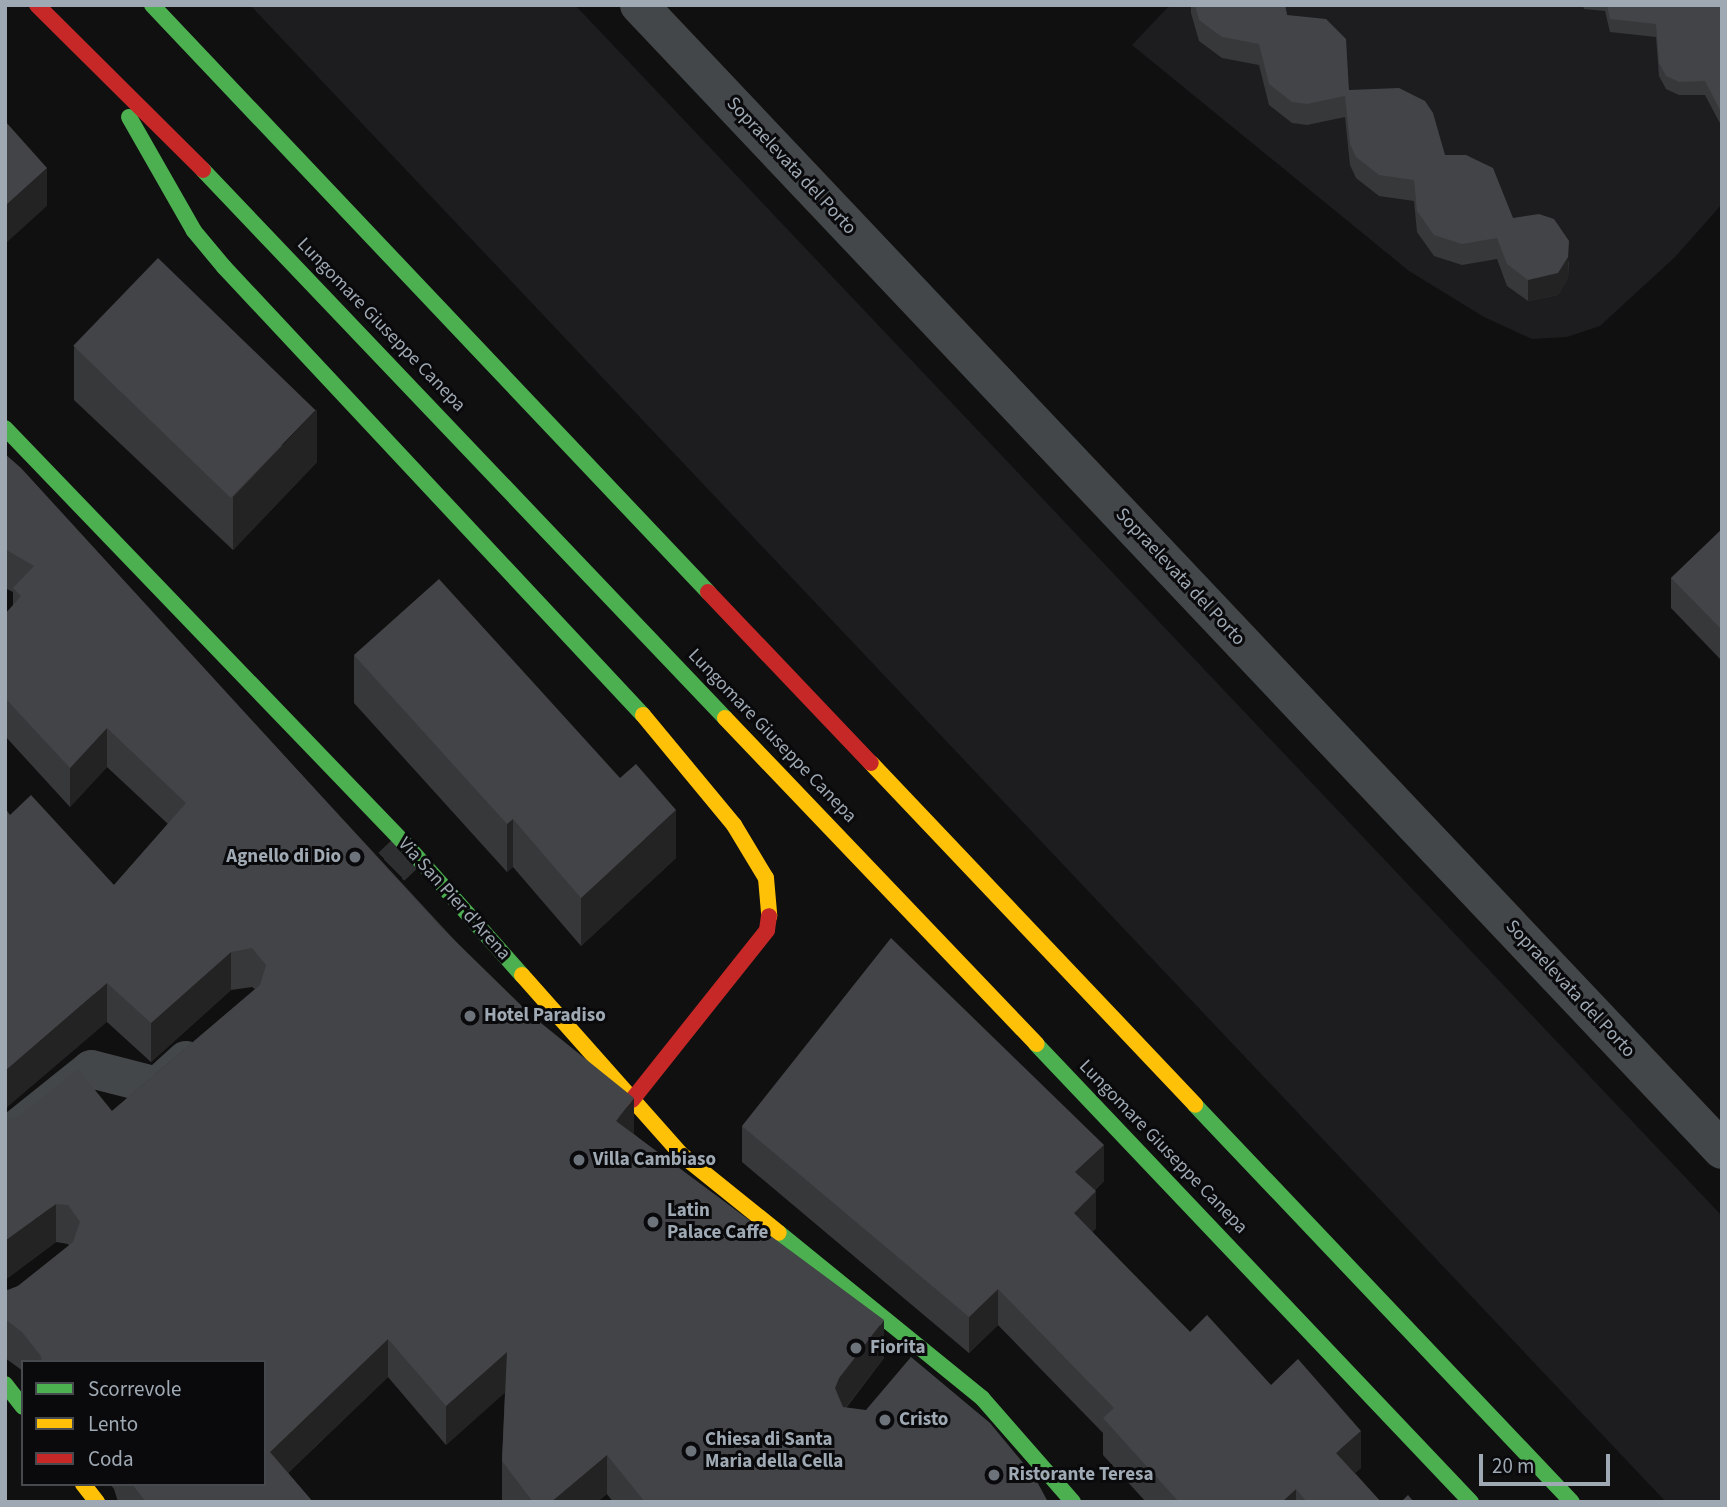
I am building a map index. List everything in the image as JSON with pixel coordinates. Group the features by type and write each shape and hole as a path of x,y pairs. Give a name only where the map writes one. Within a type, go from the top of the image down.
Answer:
{"main road":[{"name":"Lungomare Giuseppe Canepa","path":"37,5 107,78 257,225 1471,1502"},
{"path":"152,5 1572,1502"},
{"path":"107,78 194,231 224,267 667,741 734,825 766,878 771,904 766,930 632,1100"},
{"name":"Via San Pier d'Arena","path":"5,428 391,829 682,1155 982,1398 1073,1502"},
{"path":"5,1384 21,1404"},
{"path":"85,1486 97,1502"}],"street":[{"name":"Sopraelevata del Porto","path":"639,5 1722,1150"},
{"path":"5,1138 91,1069 157,1086 216,1033"},
{"path":"897,1378 921,1347"}],"shaded area":[{"path":"250,5 575,5 1722,1216 1722,1502 1666,1502"},
{"path":"1170,5 1722,5 1722,204 1675,257 1600,326 1567,337 1532,339 1484,317 1409,271 1132,45"}],"building":[{"path":"1195,5 1285,5 1287,15 1326,19 1346,39 1349,90 1399,88 1425,101 1433,113 1445,155 1466,155 1493,168 1513,218 1539,214 1554,219 1569,241 1568,257 1558,273 1528,280 1507,264 1497,238 1462,244 1434,235 1417,211 1414,180 1379,175 1356,157 1350,144 1345,96 1307,104 1292,102 1269,84 1259,44 1222,37 1199,20"},
{"path":"1607,5 1722,5 1722,114 1705,81 1679,82 1666,76 1659,63 1656,24 1610,19"},
{"path":"5,121 47,168 5,206"},
{"path":"158,258 316,410 231,498 73,346"},
{"path":"5,454 21,468 443,929 531,1015 634,1098 616,1121 884,1320 839,1378 835,1388 843,1407 866,1410 911,1357 990,1423 1034,1476 1048,1502 645,1502 607,1455 551,1502 533,1502 502,1461 507,1352 446,1406 388,1339 270,1452 313,1502 146,1502 134,1486 266,1486 266,1360 42,1360 22,1332 5,1319 5,1289 18,1286 73,1242 80,1222 68,1205 56,1204 5,1241 5,1119 18,1117 78,1069 112,1111 260,985 266,965 252,948 231,952 151,1023 107,983 5,1071 5,808 10,815 31,795 114,885 186,803 107,728 70,768 5,698 5,614 21,596 13,588 34,566 5,549"},
{"path":"1722,529 1722,630 1671,578"},
{"path":"439,579 620,778 636,764 676,810 581,898 513,819 507,824 354,655"},
{"path":"891,938 1104,1145 1075,1172 1096,1191 1074,1213 1190,1332 1207,1315 1271,1385 1298,1359 1361,1431 1336,1453 1381,1502 1307,1502 1296,1489 1282,1502 1179,1502 1103,1418 1114,1408 998,1289 969,1317 742,1126"},
{"path":"1408,1495 1414,1502 1401,1502"}],"tunnel":[{"path":"350,906 410,849"}],"traffic: fast":[{"path":"152,5 708,592"},
{"path":"129,117 194,231 224,267 643,715"},
{"path":"203,170 725,718"},
{"path":"5,428 410,849 522,975"},
{"path":"1036,1044 1471,1502"},
{"path":"1195,1105 1572,1502"},
{"path":"779,1233 982,1398 1073,1502"},
{"path":"5,1384 21,1404"}],"traffic: slow":[{"path":"643,715 734,825 766,878 769,916"},
{"path":"725,718 1036,1044"},
{"path":"871,763 1195,1105"},
{"path":"522,975 682,1155 779,1233"},
{"path":"85,1486 97,1502"}],"traffic: jam":[{"path":"37,5 203,170"},
{"path":"708,592 871,763"},
{"path":"632,1100 767,930 769,916"}],"place":[{"name":"Agnello di Dio","path":"355,857"},
{"name":"Hotel Paradiso","path":"470,1016"},
{"name":"Villa Cambiaso","path":"579,1160"},
{"name":"Latin Palace Caffe","path":"653,1222"},
{"name":"Fiorita","path":"856,1348"},
{"name":"Cristo","path":"885,1420"},
{"name":"Chiesa di Santa Maria della Cella","path":"691,1451"},
{"name":"Ristorante Teresa","path":"994,1475"}]}
